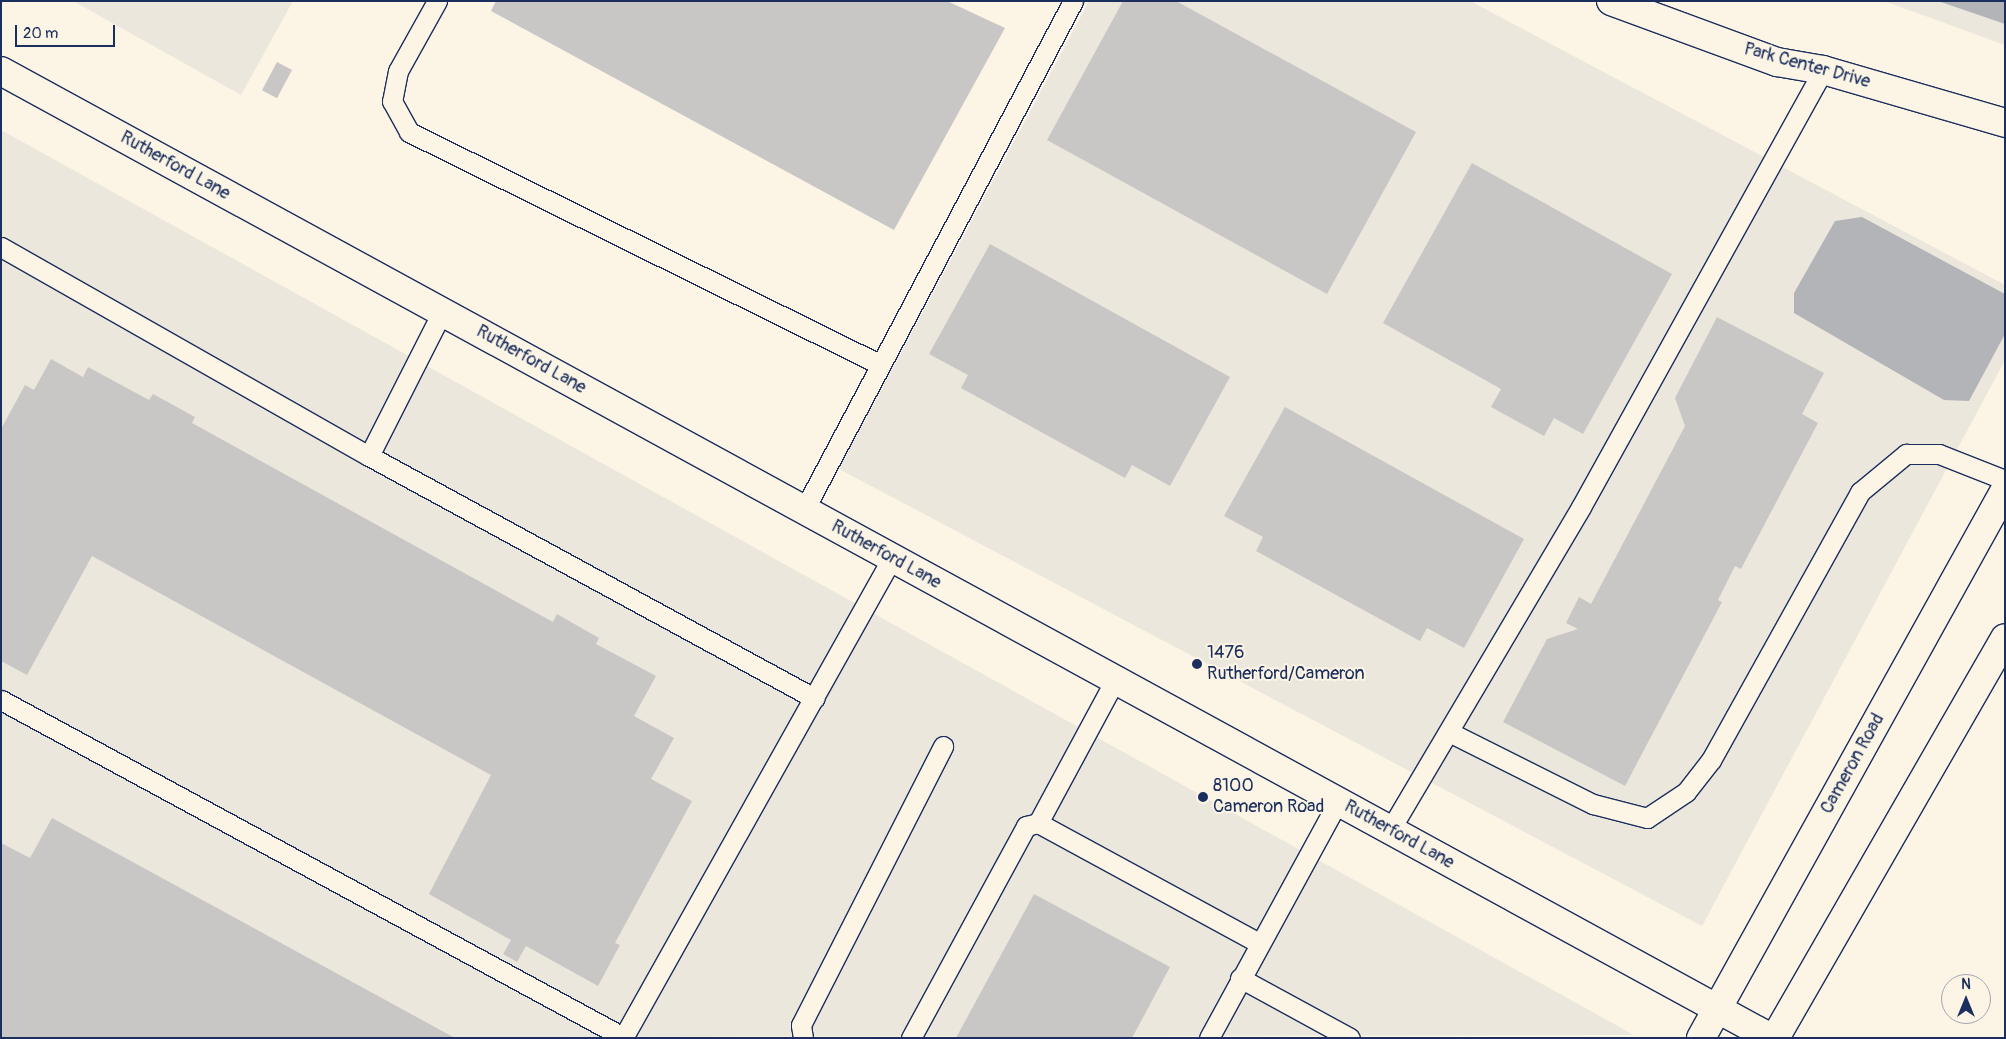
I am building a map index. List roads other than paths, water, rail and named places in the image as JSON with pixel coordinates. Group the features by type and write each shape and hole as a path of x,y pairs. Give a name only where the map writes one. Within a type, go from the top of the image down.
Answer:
{"street":[{"name":"Park Center Drive","path":"1611,1 1777,62 1823,70 2005,123"},
{"name":"Rutherford Lane","path":"1,71 1771,1038"},
{"name":"Cameron Road","path":"1701,1038 2005,490"},
{"path":"1775,1038 2005,638"}],"lane":[{"path":"437,1 398,71 392,101 409,132 881,365"},
{"path":"804,510 1073,1"},
{"path":"1390,830 1451,733 1823,70"},
{"path":"1,247 369,456 814,698"},
{"path":"369,456 442,312"},
{"path":"1451,733 1593,804 1647,818 1686,792 1711,760 1860,492 1906,454 1939,454 2005,480"},
{"path":"1,700 623,1037 892,558"},
{"path":"1038,823 1115,680"},
{"path":"803,1038 801,1024 943,746"},
{"path":"1209,1038 1259,942 1338,801"},
{"path":"911,1038 1026,826 1038,823 1259,942"},
{"path":"1240,978 1350,1038"}],"place":[{"name":"1476 Rutherford/Cameron","path":"1197,664"},
{"name":"8100 Cameron Road","path":"1203,797"}]}
